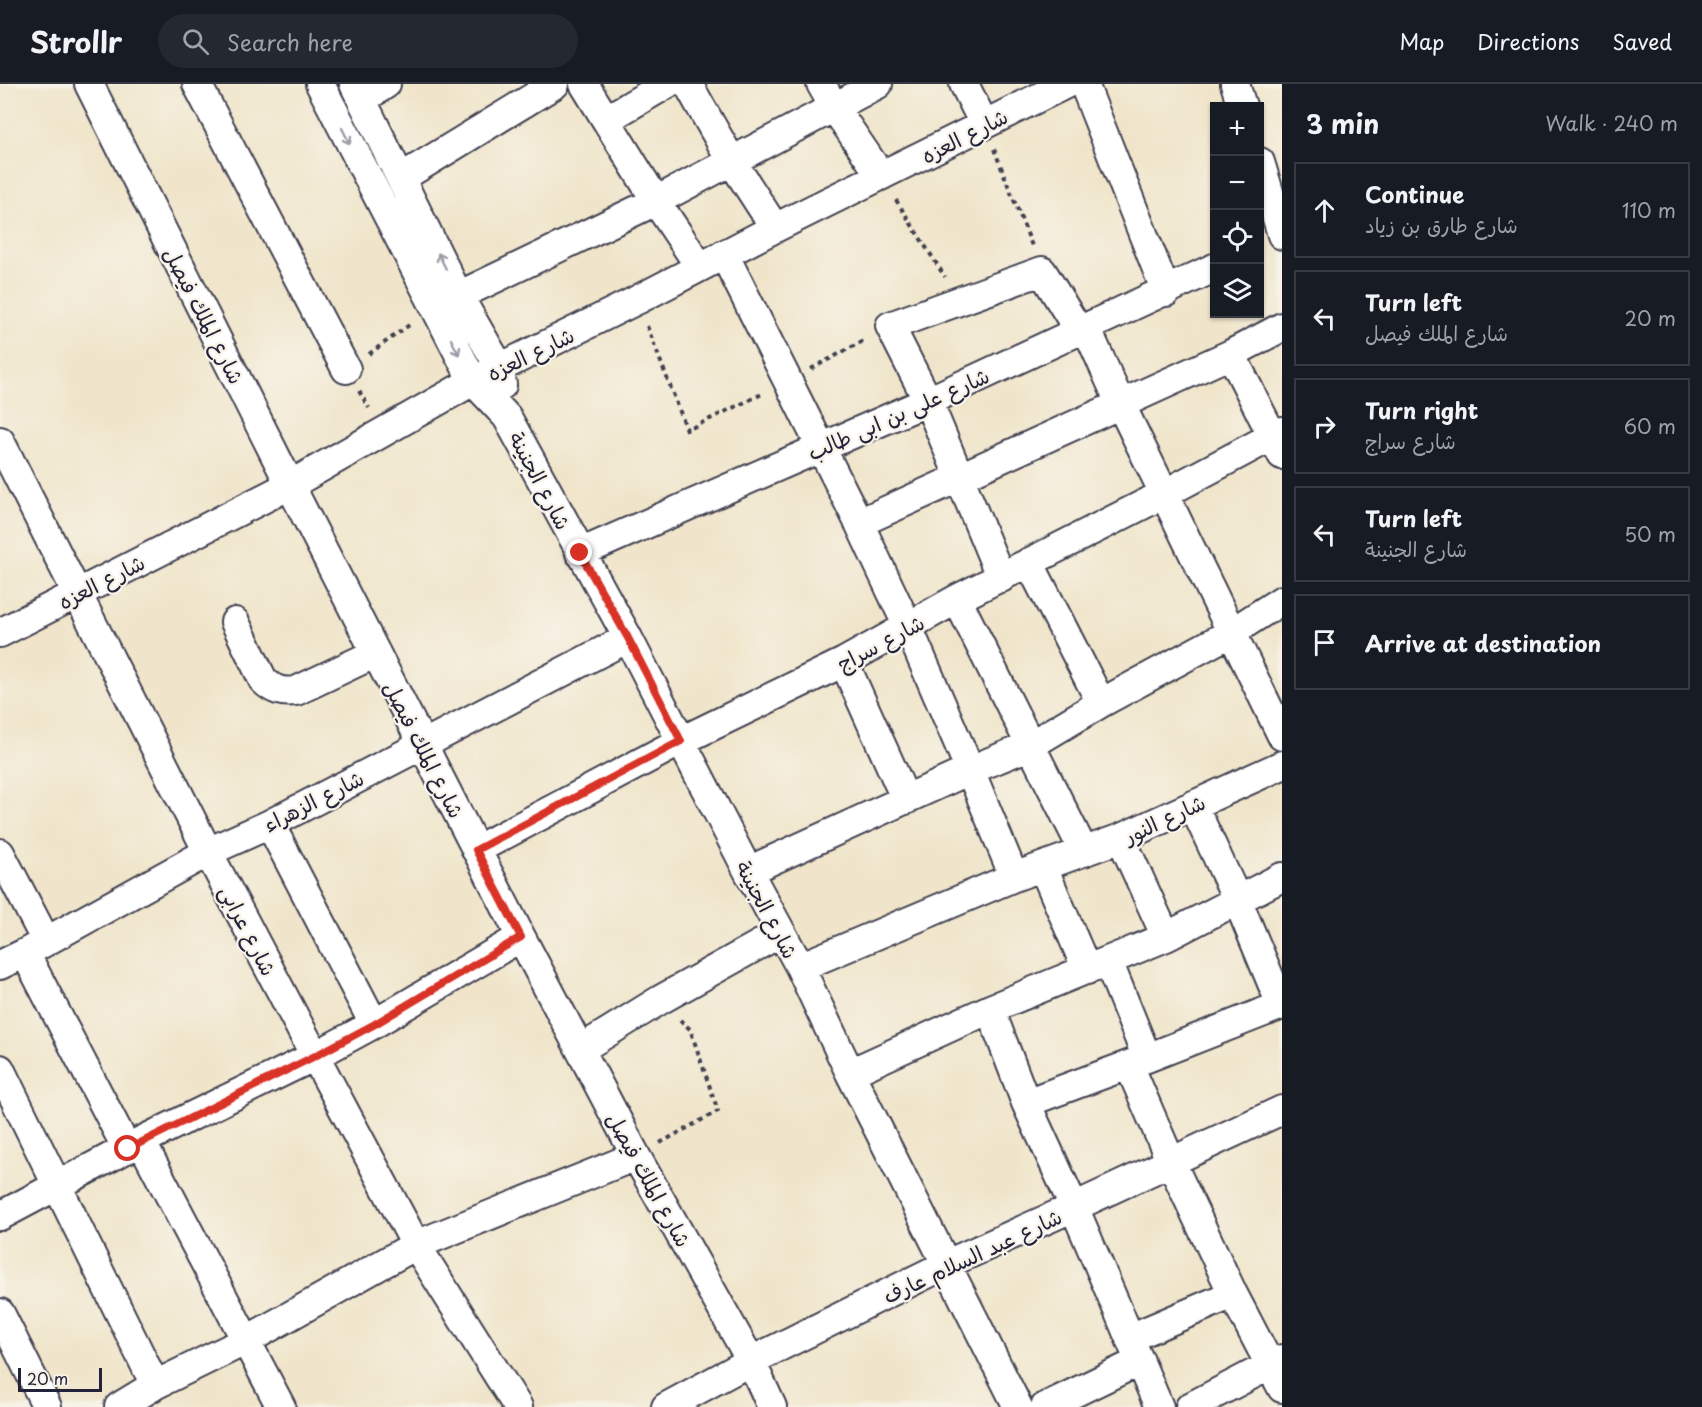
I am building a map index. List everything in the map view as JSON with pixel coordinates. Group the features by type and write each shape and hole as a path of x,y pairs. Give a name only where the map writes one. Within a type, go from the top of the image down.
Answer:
{"street":[{"name":"شارع الملك فيصل","path":"89,84 476,850 636,1156 751,1361 772,1407"},
{"path":"196,84 346,369"},
{"name":"شارع الجنينة","path":"320,84 446,301 500,368 507,417"},
{"path":"400,178 555,84"},
{"path":"584,84 656,201 712,261 788,382 908,627 1014,878"},
{"path":"607,119 667,84"},
{"path":"688,84 731,160 775,228"},
{"path":"446,301 656,201 731,160 827,95 878,84"},
{"path":"964,84 984,124"},
{"name":"شارع العزه","path":"0,633 290,485 473,381 1066,84"},
{"path":"1083,84 1166,292"},
{"path":"1235,84 1241,102"},
{"name":"شارع الجنينة","path":"368,89 473,381 507,417 628,638 780,933 800,967 850,1073 1018,1407"},
{"path":"827,95 881,176"},
{"path":"1264,175 1282,235 1264,245"},
{"name":"شارع على بن ابى طالب","path":"580,553 928,401 1210,270"},
{"path":"1001,578 928,401 890,326 1042,271 1083,329 1282,736"},
{"path":"859,523 1231,354 1282,327"},
{"path":"1231,354 1279,441"},
{"name":"شارع عرابى","path":"0,441 208,852 416,1245 518,1407"},
{"name":"شارع سراج","path":"476,850 681,741 844,662 1029,562 1164,494 1279,441"},
{"path":"1029,562 1101,703"},
{"path":"957,599 1084,852"},
{"path":"748,871 970,770 1029,746 1101,703 1232,632 1282,600"},
{"path":"235,622 263,680 278,691 287,693 296,691 376,653"},
{"name":"شارع الزهراء","path":"0,965 208,852 270,824 628,638"},
{"path":"844,662 906,800"},
{"name":"شارع النور","path":"800,967 1014,878 1121,838 1282,765"},
{"path":"1026,1103 1138,1062 1281,1005 1237,899 1192,805"},
{"path":"270,824 375,1024"},
{"path":"1121,838 1166,937"},
{"path":"0,853 36,947 134,1145 247,1340 281,1407"},
{"path":"1043,867 1098,966 1138,1062 1170,1160 1233,1294 1278,1371 1190,1407"},
{"path":"850,1073 990,1009 1166,937 1282,877"},
{"path":"581,1049 660,1000 780,933"},
{"path":"0,1216 134,1145 375,1024 521,937"},
{"path":"990,1009 1026,1103 1074,1207 1159,1407"},
{"path":"0,1069 155,1385"},
{"name":"شارع عبد السلام عارف","path":"666,1407 751,1361 947,1264 1282,1110"},
{"path":"124,1406 155,1385 247,1340 416,1245 636,1156"},
{"path":"1045,1407 1135,1349 1233,1294"},
{"path":"0,1313 47,1407"}],"path":[{"path":"984,124 1042,271"},
{"path":"881,176 960,301"},
{"path":"637,300 687,429 788,382 890,326"},
{"path":"382,432 346,369 446,301"},
{"path":"636,1156 718,1111 690,1029 660,1000"}],"route":[{"path":"128,1149 375,1024 521,937 476,850 681,741 628,638 580,553"}]}
